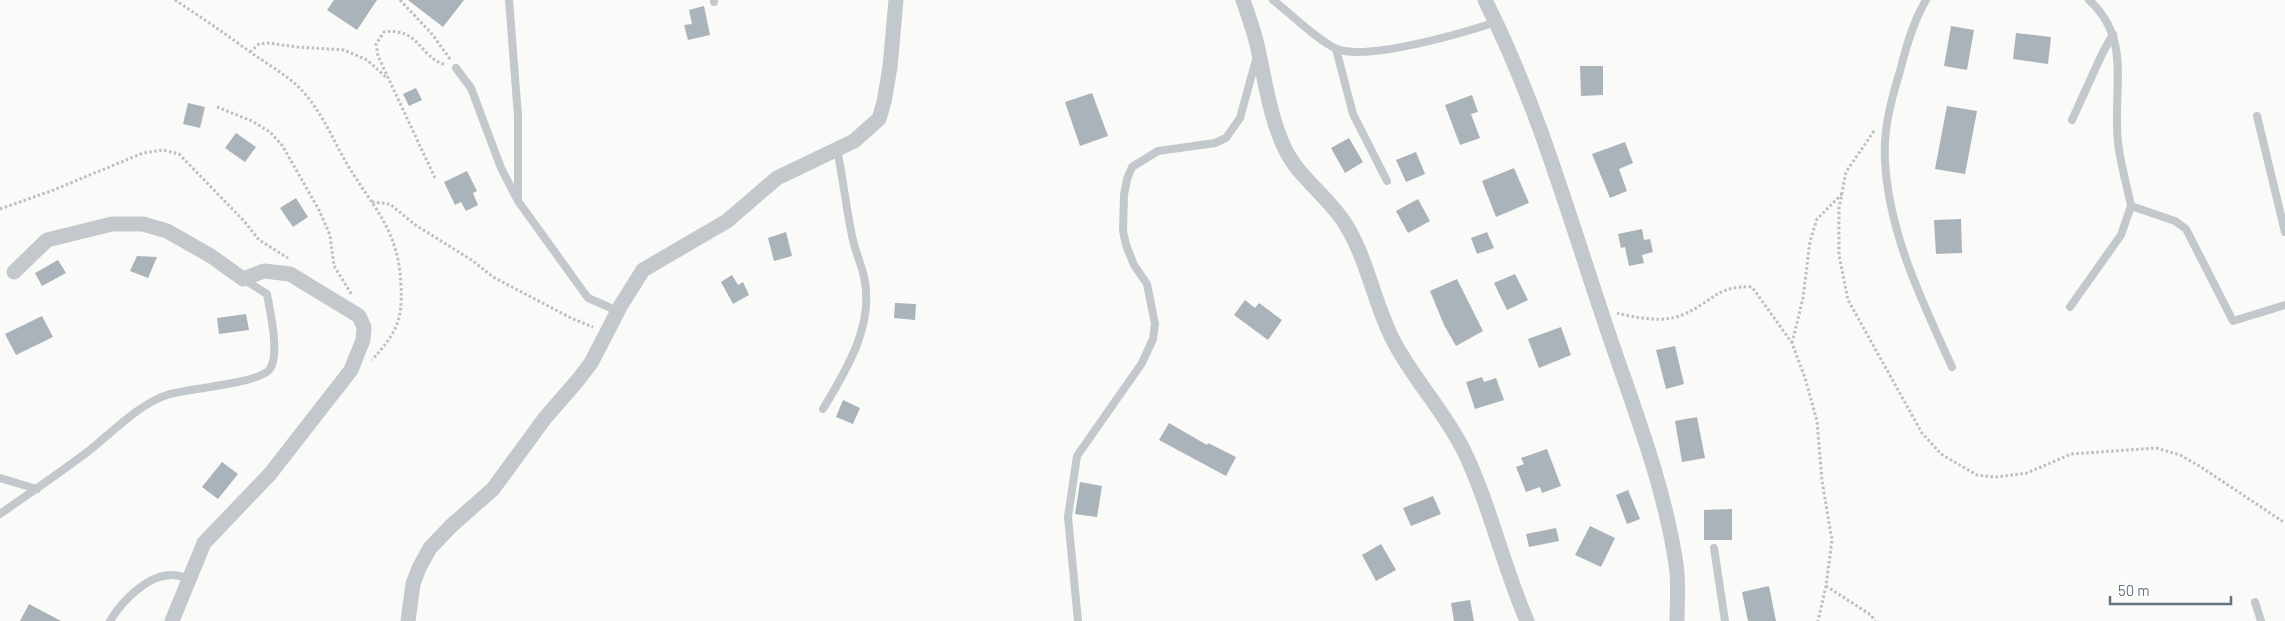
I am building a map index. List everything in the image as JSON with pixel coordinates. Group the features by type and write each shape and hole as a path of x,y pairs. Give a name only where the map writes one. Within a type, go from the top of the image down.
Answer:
{"street":[{"path":"408,621 413,584 430,548 451,526 478,503 508,471 545,418 591,363 632,285 643,270 727,221 777,178 854,141 879,119 890,67 896,0"},
{"path":"1244,0 1259,52 1267,93 1285,149 1302,174 1337,211 1347,227 1394,343 1452,429 1464,451 1477,481 1515,593 1527,621"},
{"path":"1486,0 1512,53 1545,142 1650,454 1667,519 1676,566 1677,621"},
{"path":"14,272 47,240 112,224 143,224 167,231 211,256 243,279 264,271 290,274 359,316 364,327 363,340 350,370 270,474 204,543 188,578 172,621"}],"lane":[{"path":"509,0 518,116 518,201"},
{"path":"1274,0 1336,49 1351,52 1376,51 1456,36 1496,22"},
{"path":"1926,0 1908,41 1889,110 1884,160 1891,210 1902,250 1916,288 1952,367"},
{"path":"2070,307 2122,236 2131,206 2118,142 2117,50 2114,34 2098,8 2089,0"},
{"path":"2072,120 2102,54 2114,34"},
{"path":"1336,49 1353,114 1387,182"},
{"path":"1078,621 1068,516 1077,456 1142,363 1153,339 1155,324 1147,284 1134,264 1126,244 1122,214 1127,179 1132,167 1158,151 1215,143 1226,138 1240,118 1259,52"},
{"path":"456,68 471,88 501,168 518,201 588,298 618,311"},
{"path":"2257,116 2285,232"},
{"path":"823,409 849,366 858,344 866,297 864,277 855,253 837,149"},
{"path":"2131,206 2175,221 2186,229 2233,320 2285,305"},
{"path":"0,514 37,489 149,404 167,395 255,378 269,370 274,361 274,341 267,294 243,279"},
{"path":"0,478 37,489"},
{"path":"1714,548 1725,621"},
{"path":"110,621 133,595 155,578 172,575 188,578"},
{"path":"2255,602 2261,621"}],"path":[{"path":"174,0 294,83 316,108 384,220 395,242 401,263 402,304 400,318 391,338 371,361"},
{"path":"400,0 432,34 456,68"},
{"path":"435,178 389,80 376,44 384,32 398,30 406,32 441,63 456,68"},
{"path":"250,52 259,44 268,43 297,48 344,50 367,60 389,80"},
{"path":"217,107 252,121 270,132 282,145 319,210 330,235 334,266 351,290 359,316"},
{"path":"1889,110 1846,172 1839,208 1839,255 1848,300 1922,433 1941,454 1977,475 1996,478 2027,473 2071,454 2156,448 2180,455 2201,467 2285,523"},
{"path":"0,209 51,191 144,153 163,150 178,154 244,221 259,240 293,260"},
{"path":"1792,343 1803,298 1810,242 1817,219 1842,193"},
{"path":"372,202 390,204 414,224 473,260 493,277 571,318 608,332"},
{"path":"1600,309 1642,319 1680,316 1701,305 1716,293 1735,286 1752,287 1792,343 1805,378 1817,421 1822,481 1832,540 1826,586 1818,621"},
{"path":"1826,586 1871,615 1875,621"}],"building":[{"path":"334,0 377,0 357,30 327,10"},
{"path":"408,0 464,0 443,27"},
{"path":"704,6 710,35 688,40 684,25 692,24 689,10"},
{"path":"1951,26 1974,30 1967,70 1944,66"},
{"path":"2016,33 2051,37 2048,64 2013,59"},
{"path":"1580,66 1603,66 1603,95 1581,96"},
{"path":"416,88 422,100 409,106 403,94"},
{"path":"1092,93 1108,136 1080,146 1065,102"},
{"path":"1472,95 1478,112 1471,114 1480,138 1460,145 1445,105"},
{"path":"188,103 205,107 200,128 183,124"},
{"path":"1947,106 1977,111 1965,174 1935,169"},
{"path":"236,133 256,147 245,162 225,148"},
{"path":"1349,138 1363,162 1345,173 1331,148"},
{"path":"1625,142 1633,163 1619,169 1627,191 1610,198 1592,154"},
{"path":"1416,152 1425,174 1406,182 1396,160"},
{"path":"1514,168 1529,203 1496,217 1482,181"},
{"path":"467,171 477,191 473,193 478,205 466,211 461,202 455,205 444,182"},
{"path":"296,198 308,217 293,227 280,208"},
{"path":"1418,199 1430,221 1408,233 1396,211"},
{"path":"1961,219 1962,253 1936,254 1934,220"},
{"path":"1642,229 1644,240 1650,239 1653,252 1642,255 1644,263 1629,266 1625,247 1621,248 1618,234"},
{"path":"786,232 792,256 774,261 768,238"},
{"path":"1487,232 1494,248 1477,254 1471,238"},
{"path":"137,256 157,257 148,278 130,271"},
{"path":"58,260 66,273 42,286 35,273"},
{"path":"1515,274 1528,300 1507,310 1494,283"},
{"path":"732,275 738,285 743,282 749,295 733,304 721,282"},
{"path":"1457,279 1483,331 1456,346 1444,325 1430,291"},
{"path":"1245,300 1255,308 1259,303 1282,320 1268,340 1234,315"},
{"path":"895,303 916,304 915,320 894,318"},
{"path":"246,314 249,330 219,334 217,318"},
{"path":"42,316 53,337 16,355 5,334"},
{"path":"1561,327 1571,355 1539,368 1528,339"},
{"path":"1675,346 1684,384 1666,389 1656,350"},
{"path":"1482,377 1484,382 1496,378 1504,400 1475,409 1466,382"},
{"path":"843,400 860,408 853,424 836,417"},
{"path":"1697,417 1705,458 1682,462 1675,421"},
{"path":"1169,423 1207,445 1208,443 1236,457 1226,476 1159,440"},
{"path":"1547,449 1561,486 1542,493 1540,487 1526,492 1516,467 1524,464 1521,458"},
{"path":"222,462 238,474 218,499 202,487"},
{"path":"1080,482 1102,486 1097,517 1075,514"},
{"path":"1628,490 1640,519 1627,524 1616,495"},
{"path":"1433,496 1441,514 1411,526 1403,508"},
{"path":"1732,509 1732,540 1704,540 1704,510"},
{"path":"1590,526 1615,538 1601,567 1575,555"},
{"path":"1556,528 1559,541 1529,547 1526,534"},
{"path":"1381,544 1396,570 1376,581 1362,555"},
{"path":"1769,586 1776,621 1748,621 1742,592"},
{"path":"1470,600 1474,621 1454,621 1451,603"},
{"path":"29,604 61,621 20,621"}]}
